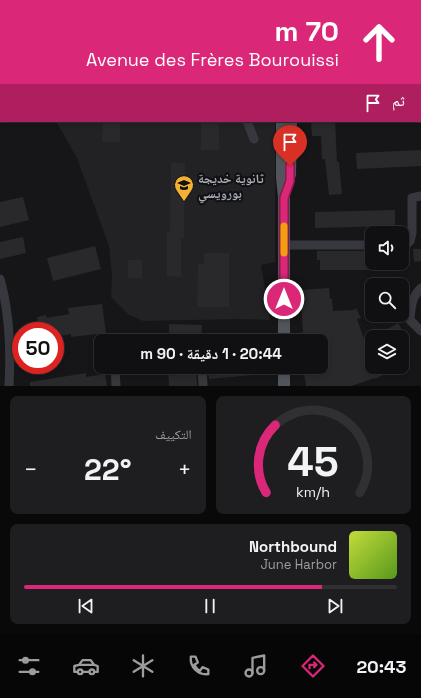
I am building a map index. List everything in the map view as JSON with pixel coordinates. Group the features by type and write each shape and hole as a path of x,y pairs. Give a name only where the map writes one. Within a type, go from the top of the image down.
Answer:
{"main road":[{"path":"282,122 282,178 284,198 284,334"},
{"path":"284,198 290,181 291,122"},
{"path":"284,374 284,386"}],"street":[{"path":"248,122 254,139"},
{"path":"409,242 412,233 412,198 421,196"},
{"path":"284,245 365,245"},
{"path":"0,279 8,320 10,386"},
{"path":"421,288 415,294 411,304 410,320 421,331"},
{"path":"115,374 116,386"},
{"path":"202,374 203,386"}],"shaded area":[{"name":"ثانوية خديجة بورويسي","path":"57,122 275,122 275,262 261,265 270,320 238,319 143,321 128,314 111,297 112,276 109,246 77,158"}],"building":[{"path":"103,122 120,122 120,142 102,142"},
{"path":"201,122 219,122 219,150 201,150"},
{"path":"311,122 335,122 337,162 339,162 342,194 329,195 325,159 322,159 321,136 312,136"},
{"path":"421,150 421,166 357,169 356,153"},
{"path":"171,163 185,163 184,238 181,238 181,277 167,276 167,232 170,233"},
{"path":"23,197 29,220 0,227 0,202"},
{"path":"395,210 395,226 315,228 315,212"},
{"path":"23,237 26,253 0,259 0,242"},
{"path":"95,246 101,269 53,281 47,258"},
{"path":"413,249 421,249 421,261 414,262"},
{"path":"317,251 365,251 365,270 320,270 320,260 317,260"},
{"path":"204,253 229,253 229,307 197,307 198,264 204,264"},
{"path":"128,260 142,260 142,278 128,278"},
{"path":"329,288 333,311 353,310 356,308 361,318 357,319 365,339 365,374 386,374 351,386 306,386 304,374 328,374 328,334 297,334 303,332 300,290"},
{"path":"102,304 106,333 71,337 71,334 64,335 64,322 38,322 37,317 46,315 47,318 69,314 68,308"},
{"path":"398,323 402,330 386,330"},
{"path":"169,324 202,325 201,334 169,334"},
{"path":"86,373 86,377 105,374 107,386 30,386 30,382"},
{"path":"168,374 196,374 197,386 169,386"},
{"path":"209,374 265,374 209,379"}],"slow traffic":[{"path":"284,226 284,253"}],"place":[{"name":"ثانوية خديجة بورويسي","path":"184,202"}],"route":[{"path":"284,299 284,198 290,181 290,166"}]}
